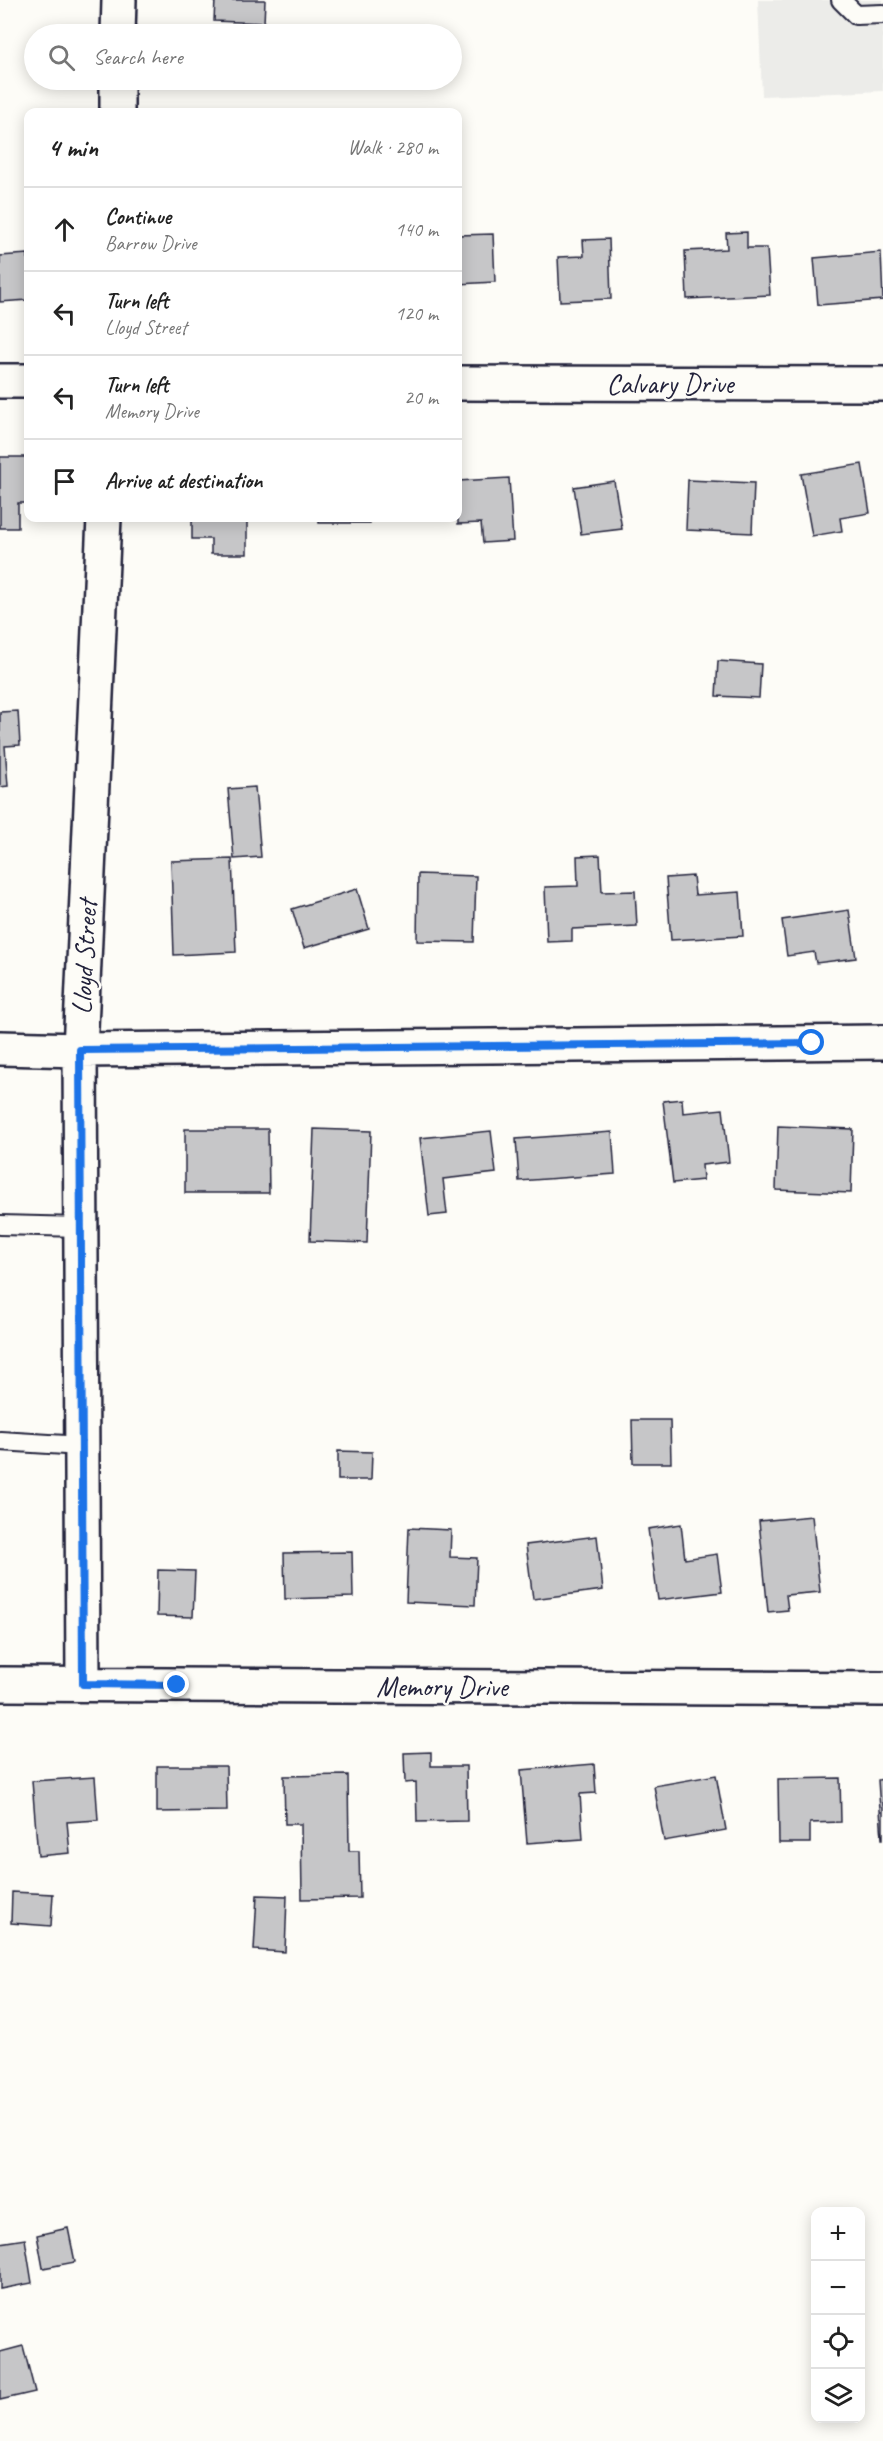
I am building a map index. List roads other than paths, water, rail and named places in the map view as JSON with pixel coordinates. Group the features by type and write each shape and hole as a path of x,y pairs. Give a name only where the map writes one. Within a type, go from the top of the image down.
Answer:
{"street":[{"path":"118,24 119,0"},
{"path":"117,90 117,108"},
{"path":"0,381 24,381"},
{"name":"Calvary Drive","path":"462,383 883,384"},
{"name":"Lloyd Street","path":"83,1684 80,1050 104,522"},
{"path":"0,1048 80,1050 883,1042"},
{"name":"Memory Drive","path":"0,1684 883,1689"}],"lane":[{"path":"842,0 856,15 883,14"},
{"path":"0,1225 81,1227"},
{"path":"0,1441 82,1446"}]}
